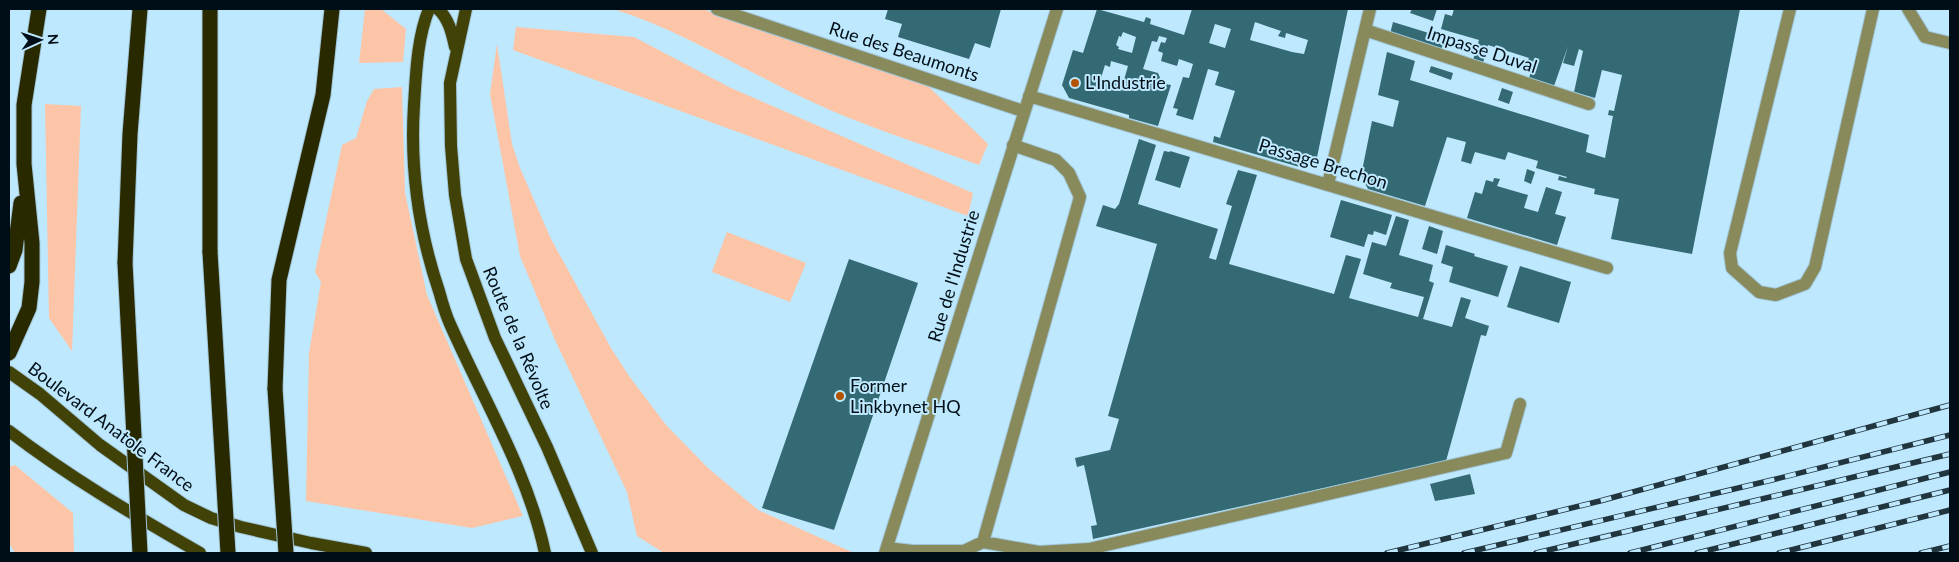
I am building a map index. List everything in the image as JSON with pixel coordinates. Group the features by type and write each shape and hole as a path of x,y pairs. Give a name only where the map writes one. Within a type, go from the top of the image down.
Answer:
{"highway":[{"path":"9,266 15,250 20,221 24,164 24,105 39,9"},
{"path":"140,9 130,134 125,264 140,553"},
{"path":"210,9 210,252 228,553"},
{"path":"286,553 276,389 280,280 323,95 332,9"},
{"path":"9,353 29,308 32,282 32,243 24,164"}],"main road":[{"path":"429,9 424,21 412,128 415,183 428,258 449,322 506,442 525,488 539,525 545,553"},
{"path":"438,9 450,26 456,50"},
{"name":"Route de la Révolte","path":"466,9 450,83 451,146 466,260 495,338 547,447 592,553"},
{"name":"Boulevard Anatole France","path":"9,372 40,394 100,445 184,505 212,518 241,527 366,553"},
{"path":"9,431 100,494 200,553"}],"street":[{"name":"Rue des Beaumonts","path":"717,9 1023,111"},
{"name":"Rue de l'Industrie","path":"886,550 1056,9"},
{"path":"1328,184 1370,9"},
{"path":"1790,9 1730,253 1732,268 1759,292 1776,295 1805,284 1815,267 1873,9"},
{"path":"1908,9 1925,37 1950,43"},
{"name":"Impasse Duval","path":"1365,30 1589,104"},
{"name":"Passage Brechon","path":"1029,96 1607,268"},
{"path":"983,542 1080,197 1069,174 1056,160 1013,145"},
{"path":"886,550 964,551 983,542 1039,552 1089,549 1506,453 1520,404"}],"shaded area":[{"path":"365,9 381,9 406,29 403,62 359,63"},
{"path":"613,9 702,9 925,83 988,144 979,165 850,118 784,88 687,39"},
{"path":"516,27 634,37 731,88 973,193 968,216 513,50"},
{"path":"497,44 512,144 520,168 551,239 611,348 629,376 666,425 708,468 758,510 854,553 664,553 637,536 627,492 555,340 520,256 490,94"},
{"path":"402,87 405,193 427,295 523,516 472,528 306,501 309,353 321,282 315,272 342,145 356,138 367,101 374,89"},
{"path":"45,104 81,106 72,351 49,318"},
{"path":"727,232 806,263 790,302 712,272"},
{"path":"15,465 73,513 74,553 15,553 9,543 9,467"}],"building":[{"path":"888,9 1001,9 990,48 975,43 969,59 898,37 902,24 885,19"},
{"path":"1097,9 1144,22 1146,17 1151,19 1150,24 1184,35 1192,9 1348,9 1316,162 1303,168 1213,142 1214,136 1220,138 1235,91 1215,85 1219,72 1208,69 1193,120 1176,115 1178,109 1173,108 1183,77 1189,78 1193,64 1179,59 1177,66 1161,61 1163,53 1158,51 1161,42 1165,43 1167,38 1159,36 1157,42 1152,41 1143,69 1158,73 1161,80 1158,88 1164,89 1165,84 1171,85 1158,126 1129,118 1129,115 1069,98 1062,85 1073,50 1083,53","holes":["1255,22 1281,31 1278,36 1285,38 1286,33 1308,40 1304,54 1250,40","1215,24 1231,29 1225,48 1209,43","1123,32 1136,37 1132,53 1118,49 1119,47 1116,45 1119,36 1121,37","1111,61 1128,66 1124,80 1119,83 1101,78 1105,65 1110,67"]},
{"path":"1412,9 1437,9 1433,21 1410,13"},
{"path":"1454,9 1740,9 1692,254 1611,239 1619,199 1594,194 1595,189 1558,180 1559,176 1567,177 1536,168 1538,161 1508,152 1505,160 1475,152 1471,164 1461,161 1466,142 1447,137 1425,206 1368,189 1361,176 1372,121 1393,127 1399,101 1378,95 1387,52 1415,61 1410,80 1589,135 1586,152 1605,158 1613,116 1608,115 1609,110 1614,111 1622,75 1602,70 1595,98 1574,92 1583,51 1579,49 1574,66 1563,63 1568,46 1554,86 1529,78 1534,62 1528,60 1529,58 1488,45 1483,63 1473,60 1479,40 1441,29 1445,14 1452,16"},
{"path":"1393,22 1445,38 1441,50 1390,34"},
{"path":"1431,66 1453,73 1451,80 1429,72"},
{"path":"1502,88 1513,92 1509,104 1498,100"},
{"path":"1139,139 1156,145 1138,204 1218,229 1209,258 1216,260 1232,206 1226,204 1238,170 1257,175 1229,264 1334,294 1346,255 1361,259 1349,298 1418,317 1424,297 1390,288 1392,283 1363,274 1372,242 1386,246 1396,216 1409,220 1399,255 1433,265 1429,281 1434,283 1423,319 1452,327 1461,297 1471,300 1465,318 1489,326 1486,336 1481,335 1446,461 1093,539 1091,526 1097,525 1084,465 1077,467 1075,458 1110,450 1119,419 1108,416 1157,244 1096,226 1103,205 1115,209 1119,204"},
{"path":"1164,151 1190,157 1180,188 1155,180"},
{"path":"1527,169 1535,172 1531,184 1524,181"},
{"path":"1494,178 1500,179 1497,186 1528,195 1524,208 1538,212 1546,187 1562,192 1555,214 1566,217 1557,245 1467,218 1475,192 1482,194 1486,180 1493,182"},
{"path":"1341,200 1392,215 1386,235 1374,231 1373,235 1368,234 1364,247 1330,237"},
{"path":"1429,226 1443,231 1437,254 1422,249"},
{"path":"1446,245 1508,266 1498,297 1449,282 1453,267 1441,263"},
{"name":"Former Linkbynet HQ","path":"849,259 918,283 834,530 762,508"},
{"path":"1520,266 1571,282 1559,323 1507,307"},
{"path":"1470,474 1475,494 1435,501 1430,484"}],"railway":[{"path":"1387,553 1600,501 1950,405"},
{"path":"1464,553 1772,480 1950,435"},
{"path":"1536,553 1950,454"},
{"path":"1630,553 1950,472"},
{"path":"1697,553 1950,490"},
{"path":"1779,553 1950,510"},
{"path":"1921,553 1950,546"}],"place":[{"name":"L'Industrie","path":"1075,83"},
{"name":"Former Linkbynet HQ","path":"840,396"}]}
